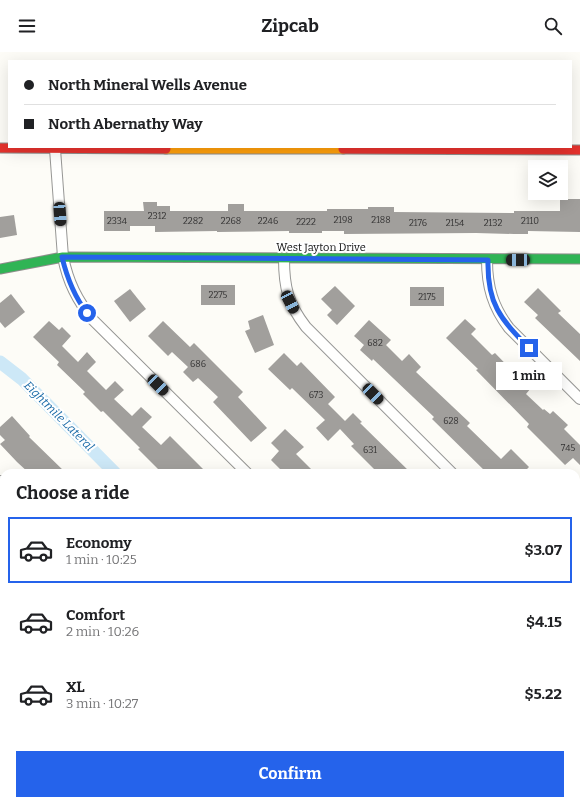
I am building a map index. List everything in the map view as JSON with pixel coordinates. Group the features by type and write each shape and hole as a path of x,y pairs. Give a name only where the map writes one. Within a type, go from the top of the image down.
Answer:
{"street":[{"path":"0,148 580,150"},
{"path":"56,149 62,257 66,275 73,291 92,320 242,469"},
{"name":"West Jayton Drive","path":"0,269 62,257 488,260 580,259"},
{"path":"284,259 286,288 290,302 297,316 306,327 448,469"},
{"path":"488,260 489,289 493,304 500,317 509,328 580,399"}],"building":[{"path":"580,199 580,232 528,231 528,234 344,234 344,231 322,231 322,233 289,233 289,231 155,232 155,226 130,226 130,231 104,231 104,211 144,211 143,202 157,202 157,206 170,206 170,211 228,211 228,204 244,204 244,211 327,211 327,209 368,209 368,207 394,207 394,212 514,213 514,211 560,211 560,200"},
{"path":"14,215 17,235 0,238 0,217"},
{"path":"201,285 235,285 235,305 201,305"},
{"path":"335,286 355,306 337,325 327,315 332,310 321,299"},
{"path":"410,287 444,287 444,306 410,306"},
{"path":"538,288 561,311 558,313 580,334 580,361 535,318 538,315 524,302"},
{"path":"130,289 146,309 130,322 114,301"},
{"path":"11,294 25,312 5,328 0,322 0,303"},
{"path":"263,315 274,345 255,353 245,331 250,329 248,321"},
{"path":"465,319 476,329 471,334 492,355 495,353 521,380 522,379 531,388 526,394 543,410 544,409 550,414 553,411 568,425 564,429 580,445 580,465 573,458 565,465 527,427 529,424 476,370 478,369 446,338"},
{"path":"369,320 391,340 386,345 402,361 409,354 421,367 416,372 470,423 467,426 501,459 511,449 529,467 527,469 483,469 432,419 434,417 373,359 372,361 360,350 364,345 354,336"},
{"path":"49,321 59,330 62,327 71,336 62,346 78,362 87,352 96,362 87,371 106,390 115,381 124,390 114,399 132,416 141,407 152,417 142,427 161,445 170,436 203,469 158,469 138,449 140,448 103,411 101,412 83,394 85,392 57,365 59,362 33,337"},
{"path":"163,321 190,347 194,343 243,392 238,397 267,428 251,442 213,402 218,397 198,378 193,382 183,372 188,367 172,352 168,356 148,336"},
{"path":"284,353 297,366 301,362 335,397 328,404 345,421 353,413 362,422 360,423 407,469 374,469 351,446 354,444 340,429 328,441 316,428 325,420 292,388 290,390 268,369"},
{"path":"12,416 30,436 29,437 62,469 25,469 0,444 5,440 0,435 0,427"},
{"path":"285,429 304,447 296,454 311,469 280,469 271,460 279,451 271,443"}],"waterway":[{"name":"Eightmile Lateral","path":"0,362 22,379 111,469"}],"traffic: fast":[{"path":"0,269 63,257 580,259"}],"traffic: slow":[{"path":"166,149 343,149"}],"traffic: jam":[{"path":"0,148 166,149"},
{"path":"343,149 580,150"}],"route":[{"path":"87,313 73,291 66,275 62,257 488,260 487,275 493,304 500,317 529,348"}]}
